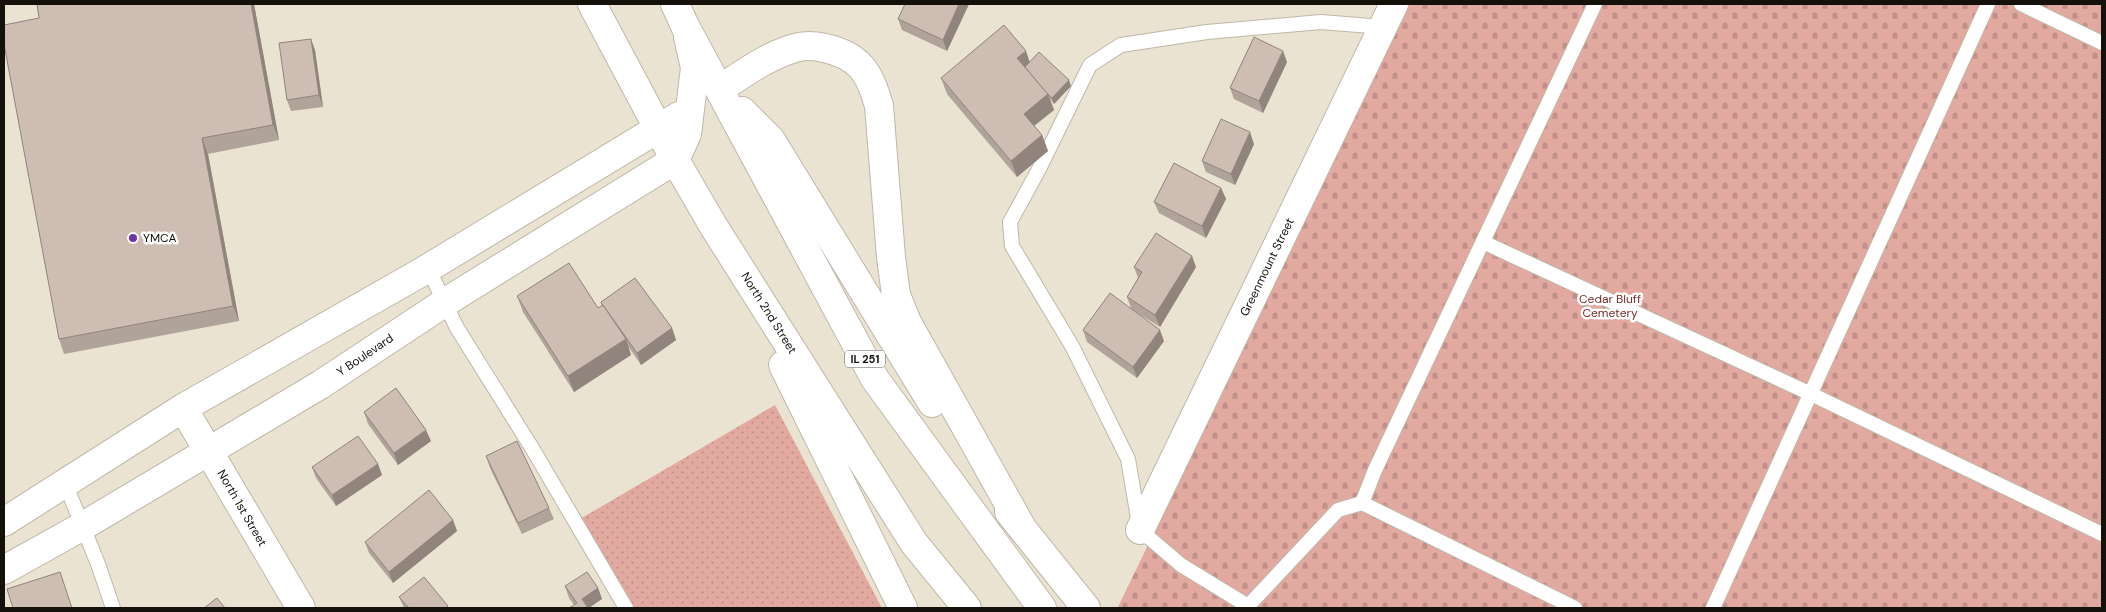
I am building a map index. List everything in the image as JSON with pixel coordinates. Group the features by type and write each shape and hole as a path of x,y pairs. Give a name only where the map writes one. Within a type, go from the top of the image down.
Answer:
{"main road":[{"name":"North 2nd Street","path":"592,4 675,160 714,227 914,543 968,608"},
{"path":"675,160 687,134 695,68 680,15"},
{"name":"IL 251","path":"680,15 875,378 1042,608"},
{"name":"Greenmount Street","path":"1140,530 1389,16"},
{"path":"4,522 183,408 428,268 659,130 760,63 795,48 816,46 840,51 852,58 862,67 873,84 879,106 891,257 896,295 907,322 1021,526"},
{"path":"720,89 771,140 968,461 1086,608"},
{"name":"Y Boulevard","path":"4,570 83,526 320,385 444,302 675,160"},
{"path":"714,227 903,608"},
{"name":"North 1st Street","path":"183,408 301,608"}],"lane":[{"path":"1362,503 1375,470 1595,4"},
{"path":"1713,608 1988,4"},
{"path":"2021,4 2102,43"},
{"path":"1389,16 1207,32 1121,45 1090,65 1038,171 1010,222 1012,246 1072,346 1128,459 1140,530 1181,565 1248,606 1338,510 1362,503 1575,608"},
{"path":"1483,242 1811,394 2102,534"},
{"path":"428,268 444,302 626,608"},
{"path":"65,483 113,608"}],"green space":[{"name":"Cedar Bluff Cemetery","path":"1410,4 2102,4 2102,608 1118,607"},
{"path":"775,405 882,608 633,608 580,519"}],"building":[{"name":"YMCA","path":"37,4 251,4 273,125 202,138 233,306 59,339 4,44 4,25 39,18"},
{"path":"905,4 959,4 943,40 898,19"},
{"path":"1004,25 1026,51 1017,58 1048,94 1024,114 1042,135 1011,161 941,78"},
{"path":"1254,37 1283,51 1259,101 1230,88"},
{"path":"311,39 319,95 287,100 279,43"},
{"path":"1039,52 1069,80 1052,98 1025,67"},
{"path":"1221,119 1250,132 1231,174 1202,161"},
{"path":"1174,163 1221,188 1202,226 1154,202"},
{"path":"1156,233 1192,256 1155,315 1127,297 1142,272 1134,267"},
{"path":"569,263 598,308 603,305 626,339 568,376 517,296"},
{"path":"635,278 672,328 637,353 601,302"},
{"path":"1110,293 1160,330 1133,367 1083,330"},
{"path":"396,388 426,430 394,453 364,412"},
{"path":"358,436 378,464 332,495 312,467"},
{"path":"517,441 549,508 518,523 486,456"},
{"path":"429,490 453,520 389,572 365,542"},
{"path":"60,572 72,608 13,608 7,589"},
{"path":"587,572 598,588 582,599 588,608 569,608 577,603 565,586"},
{"path":"424,577 448,606 445,608 409,608 399,597"},
{"path":"217,598 225,608 204,608"}],"place":[{"name":"YMCA","path":"133,238"}]}
